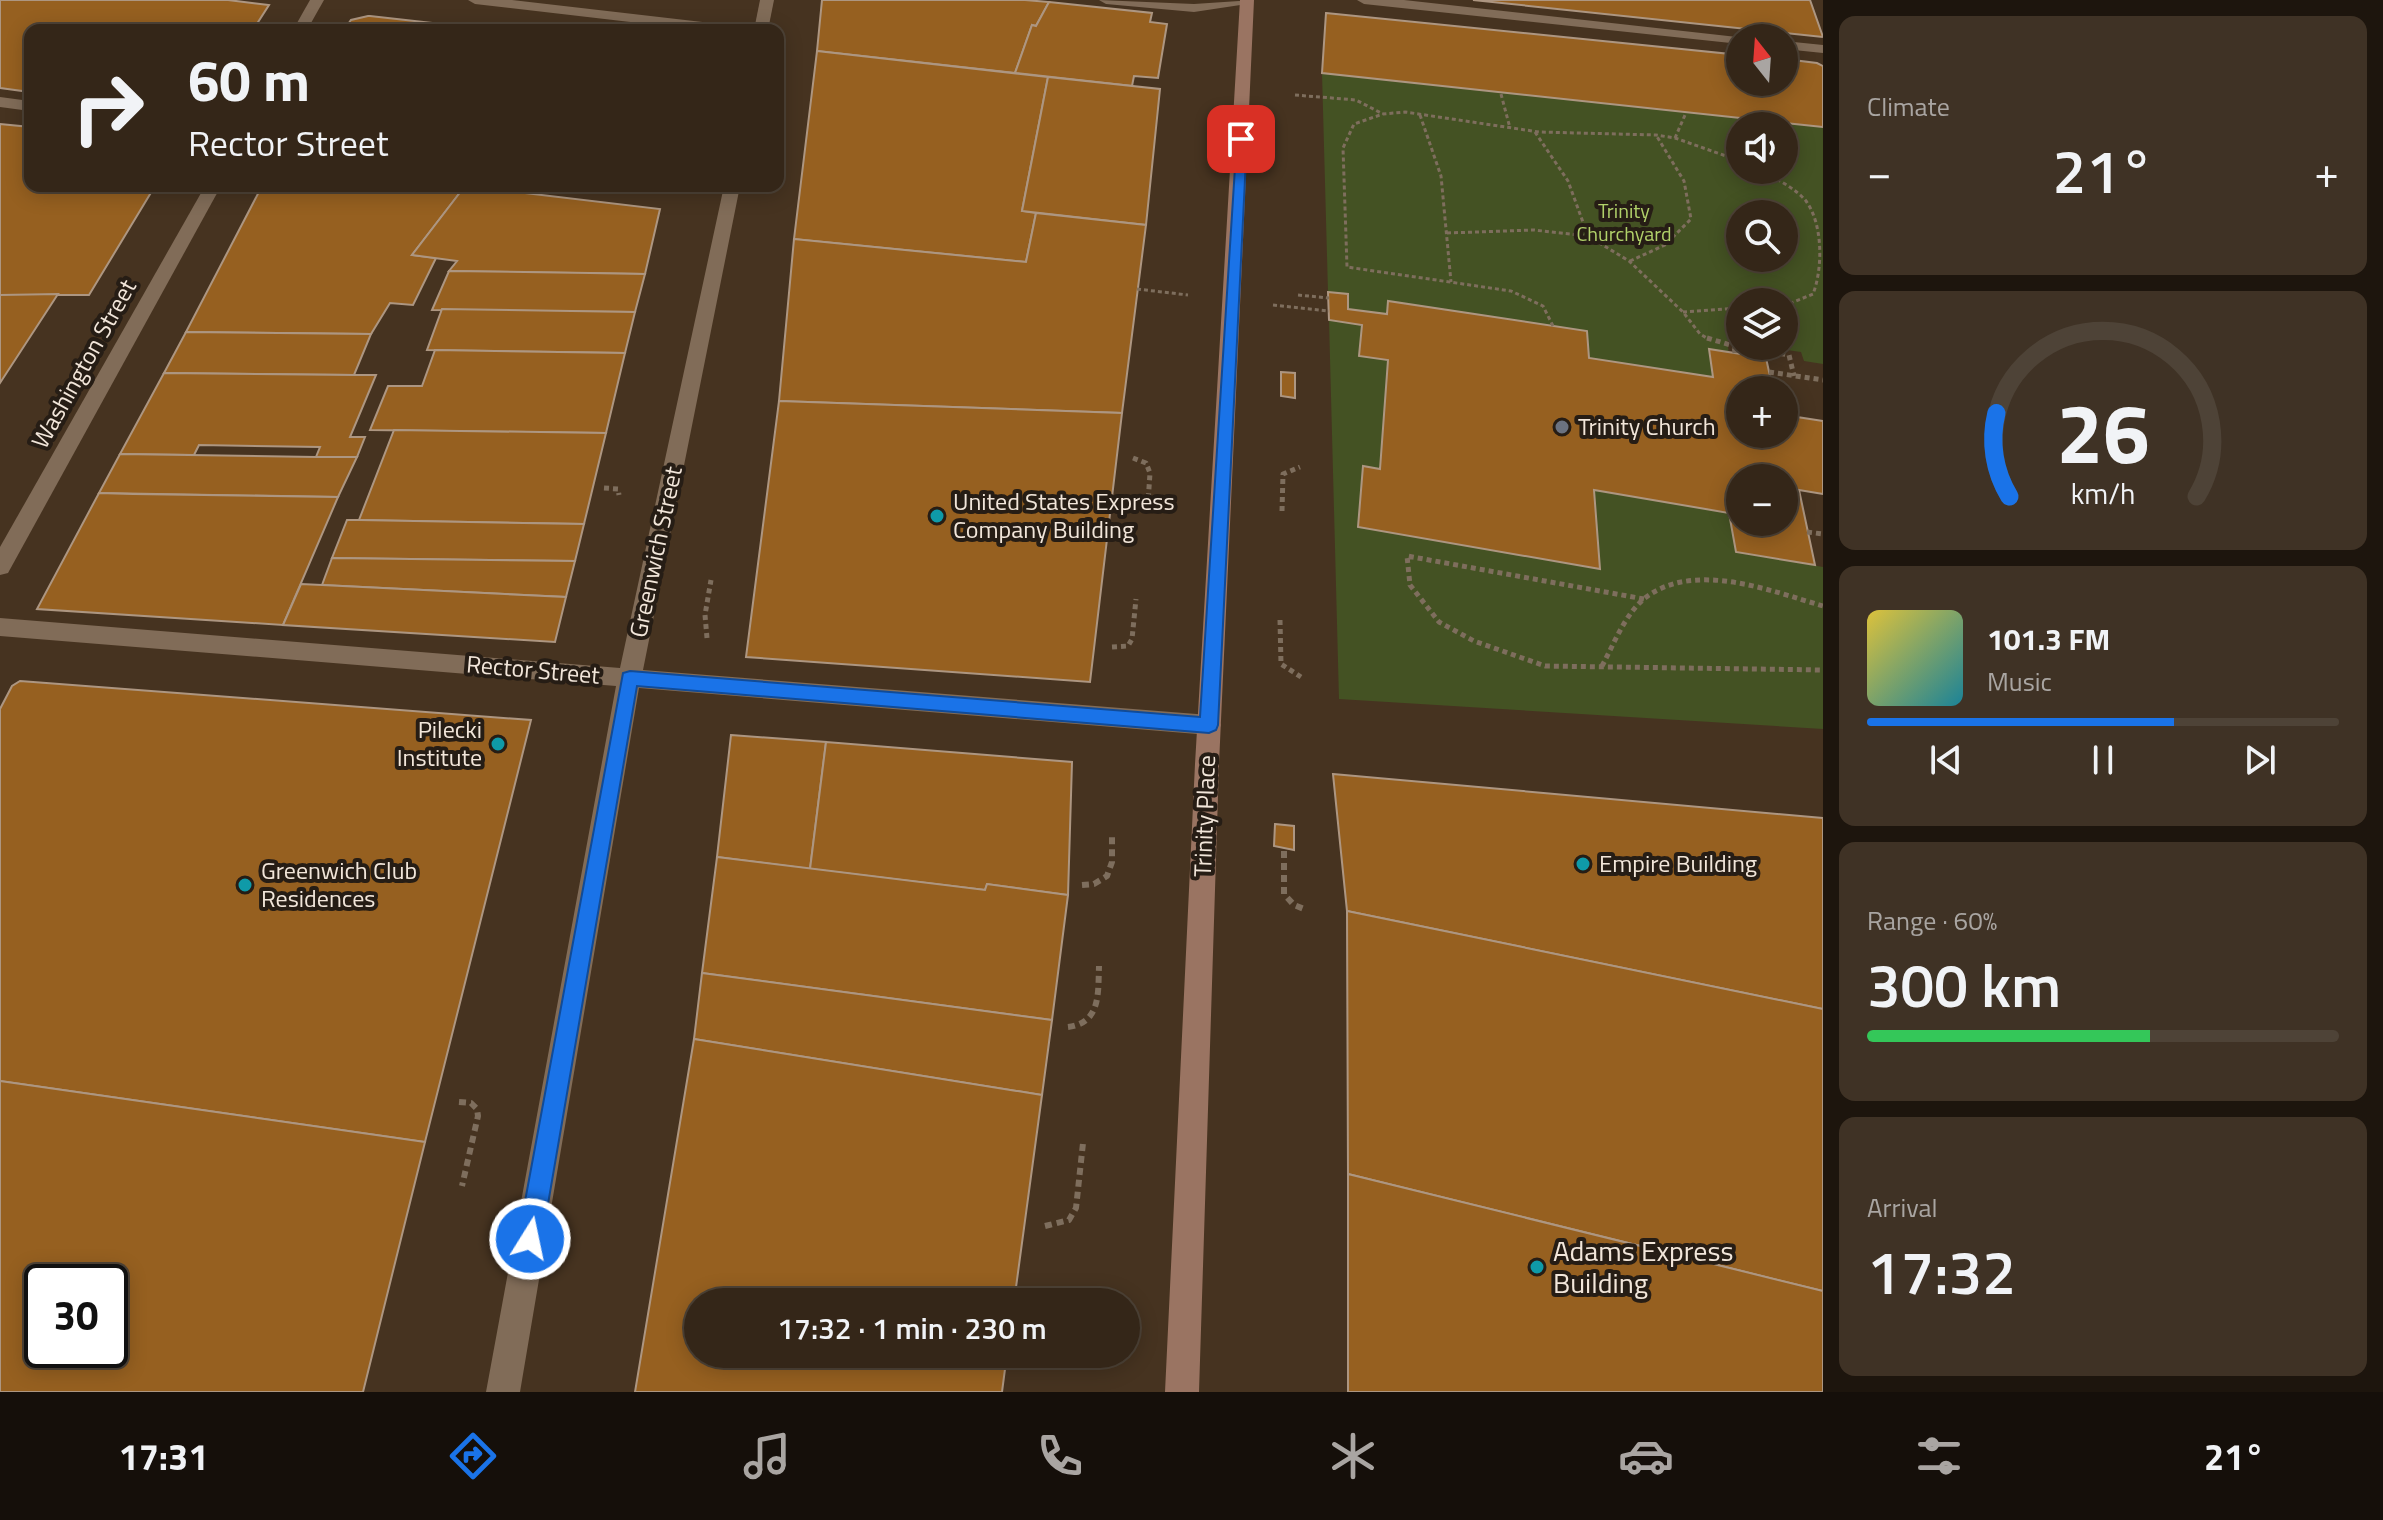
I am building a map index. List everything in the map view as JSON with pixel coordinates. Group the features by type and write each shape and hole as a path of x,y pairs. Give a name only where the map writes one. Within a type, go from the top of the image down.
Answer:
{"main road":[{"name":"Trinity Place","path":"1182,1392 1209,725 1247,0"}],"street":[{"path":"303,24 317,0"},
{"path":"475,0 685,24"},
{"path":"762,24 767,0"},
{"path":"1106,0 1194,8 1247,0"},
{"path":"1364,0 1726,39"},
{"path":"1798,46 1823,49"},
{"path":"0,102 24,105"},
{"name":"Washington Street","path":"0,567 210,192"},
{"name":"Greenwich Street","path":"503,1392 630,678 731,192"},
{"name":"Rector Street","path":"0,627 1209,725"}],"path":[{"path":"1501,94 1510,128"},
{"path":"1295,95 1356,100 1384,115"},
{"path":"1553,326 1543,306 1527,296 1347,267 1343,161 1346,133 1358,120 1384,115 1419,115 1535,132 1656,135 1675,138 1726,156"},
{"path":"1419,115 1441,176 1451,282"},
{"path":"1675,138 1685,115"},
{"path":"1535,132 1558,160 1588,236"},
{"path":"1629,261 1665,245 1691,219 1684,181 1656,135"},
{"path":"1780,184 1807,201 1817,217 1822,236 1822,280 1813,294 1798,300"},
{"path":"1447,233 1534,230 1588,236 1629,261 1683,312 1700,334 1726,344"},
{"path":"1298,295 1329,298"},
{"path":"1683,312 1726,309"},
{"path":"1769,372 1794,376 1790,360"},
{"path":"1798,377 1823,380"},
{"path":"1133,458 1146,463 1150,469 1148,503"},
{"path":"1282,511 1283,474 1300,467"},
{"path":"604,488 618,489 618,498"},
{"path":"1807,532 1823,534"},
{"path":"1644,599 1407,556 1410,585 1439,622 1474,641 1545,666 1823,670"},
{"path":"705,615 711,580"},
{"path":"1602,666 1644,599 1676,583 1723,581 1823,606"},
{"path":"1112,647 1128,646 1132,639 1136,599"},
{"path":"1280,620 1281,664 1301,677"},
{"path":"1082,885 1103,883 1109,877 1112,833"},
{"path":"1284,851 1283,897 1290,906 1304,909"},
{"path":"1068,1027 1089,1023 1095,1015 1099,966"},
{"path":"459,1102 471,1103 477,1109 478,1116 462,1186"},
{"path":"1045,1226 1057,1226 1069,1220 1076,1208 1083,1143"}],"green space":[{"name":"Trinity Churchyard","path":"1322,73 1726,117 1726,184 1798,184 1798,124 1823,127 1823,364 1804,361 1798,352 1798,288 1726,288 1726,353 1709,350 1713,377 1589,358 1587,331 1389,301 1387,314 1348,309 1348,295 1328,292"},
{"path":"1329,320 1362,325 1360,356 1388,360 1380,469 1363,467 1359,527 1599,569 1594,490 1726,512 1726,536 1733,536 1736,552 1823,567 1823,729 1339,699"}],"building":[{"path":"0,0 228,0 269,5 257,24 24,24 24,91 0,88"},
{"path":"822,0 1049,2 1036,26 1032,25 1015,73 817,51"},
{"path":"1473,0 1810,0 1823,37 1798,34 1798,24 1726,24 1726,27"},
{"path":"1049,2 1152,13 1150,22 1167,24 1158,78 1134,76 1132,86 1015,73 1032,25 1036,26"},
{"path":"1326,13 1726,54 1726,96 1798,96 1798,61 1823,66 1823,127 1798,124 1798,112 1726,112 1726,117 1322,73"},
{"path":"368,16 441,24 348,24 351,20"},
{"path":"817,51 1048,77 1022,211 1036,213 1026,262 794,239"},
{"path":"1048,77 1160,89 1146,225 1022,211"},
{"path":"0,124 24,126 24,192 151,192 89,295 0,295"},
{"path":"259,192 460,192 412,255 436,258 413,305 390,303 371,334 186,332"},
{"path":"460,192 516,192 660,209 645,274 449,271 457,261 412,255"},
{"path":"1036,213 1146,225 1122,413 779,401 794,239 1026,262"},
{"path":"449,271 645,274 635,312 432,310"},
{"name":"Trinity Church","path":"1328,292 1348,294 1348,309 1387,314 1388,301 1587,331 1589,358 1713,377 1709,349 1726,352 1726,360 1766,360 1770,376 1726,376 1726,448 1798,448 1798,417 1823,421 1823,494 1799,490 1815,565 1736,552 1733,536 1798,536 1798,464 1726,464 1726,512 1594,490 1600,569 1358,527 1363,466 1380,469 1388,360 1359,356 1362,325 1329,320"},
{"path":"58,294 0,383 0,295"},
{"path":"442,309 635,312 625,353 427,350"},
{"path":"186,332 371,334 354,375 164,373"},
{"path":"435,350 625,353 606,433 370,430 388,386 422,386"},
{"path":"1281,372 1295,373 1295,398 1281,396"},
{"path":"164,373 376,375 350,437 365,437 357,457 316,457 320,447 199,445 194,455 120,454"},
{"name":"United States Express Company Building","path":"779,401 1122,413 1090,682 746,657"},
{"path":"394,430 606,433 584,524 359,520"},
{"path":"120,454 357,457 338,497 99,493"},
{"path":"99,493 338,497 283,625 37,609"},
{"path":"347,520 584,524 575,561 332,558"},
{"path":"332,558 575,561 566,597 322,585"},
{"path":"301,584 566,597 555,642 283,625"},
{"name":"Greenwich Club Residences","path":"20,681 531,720 425,1142 0,1081 0,709 12,686"},
{"path":"731,735 826,742 810,869 717,857"},
{"path":"826,742 1072,762 1068,895 987,884 985,890 810,869"},
{"name":"Empire Building","path":"1333,774 1823,818 1823,1009 1347,911"},
{"path":"1275,824 1294,826 1294,850 1274,846"},
{"path":"717,857 985,890 987,884 1068,895 1052,1020 702,973"},
{"path":"1347,911 1823,1009 1823,1291 1348,1174"},
{"path":"702,973 1052,1020 1042,1095 694,1039"},
{"path":"694,1039 1042,1095 1016,1288 684,1288 684,1368 1005,1368 1002,1392 635,1392"},
{"path":"0,1081 425,1142 363,1392 0,1392"},
{"name":"Adams Express Building","path":"1348,1174 1823,1291 1823,1392 1348,1392"}],"place":[{"name":"Trinity Church","path":"1562,427"},
{"name":"United States Express Company Building","path":"937,516"},
{"name":"Pilecki Institute","path":"498,744"},
{"name":"Empire Building","path":"1583,864"},
{"name":"Greenwich Club Residences","path":"245,885"},
{"name":"Adams Express Building","path":"1537,1267"}],"route":[{"path":"530,1239 630,678 1209,725 1241,139"}]}
